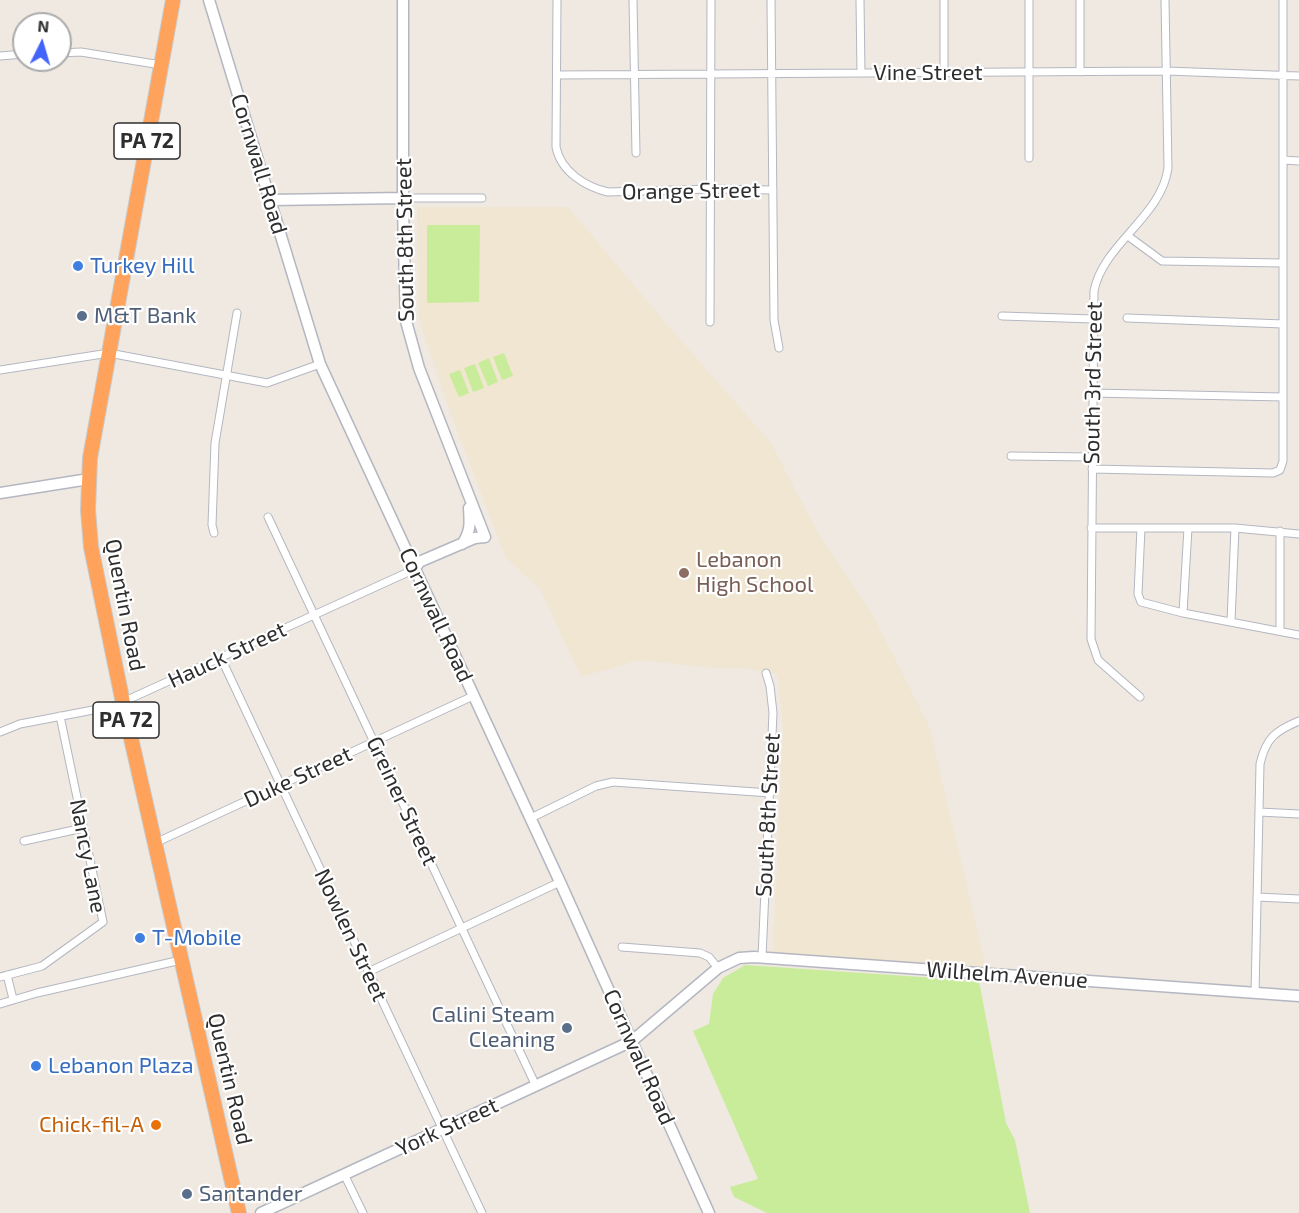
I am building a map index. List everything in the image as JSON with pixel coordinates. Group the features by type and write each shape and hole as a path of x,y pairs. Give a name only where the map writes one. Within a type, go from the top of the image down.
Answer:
{"highway":[{"name":"Quentin Road","path":"173,0 88,479 89,523 91,547 123,703 239,1213"}],"street":[{"name":"Cornwall Road","path":"209,0 320,364 531,818 709,1213"},
{"name":"South 8th Street","path":"403,0 404,295 408,332 419,368 485,537"},
{"path":"557,0 558,75"},
{"path":"633,0 636,153"},
{"path":"710,322 711,0"},
{"path":"771,0 774,320 779,348"},
{"path":"860,0 861,73"},
{"path":"944,0 944,72"},
{"path":"1029,0 1029,158"},
{"path":"1080,0 1080,72"},
{"name":"South 3rd Street","path":"1140,697 1098,660 1092,646 1093,319 1096,280 1160,194 1167,178 1165,0"},
{"path":"1092,469 1273,472 1280,470 1283,461 1283,0"},
{"path":"72,52 161,65"},
{"name":"Vine Street","path":"558,75 1167,71 1299,76"},
{"name":"Orange Street","path":"558,75 556,147 558,156 577,179 595,189 608,192 773,190"},
{"path":"1283,160 1299,160"},
{"path":"270,200 482,198"},
{"path":"1128,236 1162,261 1283,263"},
{"path":"214,533 212,525 214,443 237,313"},
{"path":"1002,316 1093,319"},
{"path":"1127,318 1283,324"},
{"path":"0,370 109,353 267,383 320,364"},
{"path":"1092,393 1283,397"},
{"path":"1011,456 1092,457"},
{"path":"0,493 88,479"},
{"path":"462,544 470,528 469,495"},
{"name":"Greiner Street","path":"268,517 536,1086"},
{"path":"1091,528 1235,528 1299,534"},
{"path":"1141,528 1138,594 1141,602 1183,613 1299,635"},
{"path":"1183,613 1188,528"},
{"path":"1231,621 1235,528"},
{"path":"1280,531 1280,631"},
{"name":"Hauck Street","path":"415,569 419,562 475,538 485,537"},
{"name":"Hauck Street","path":"0,732 11,726 123,703 415,569 422,569 478,544 485,537"},
{"name":"Nowlen Street","path":"220,658 482,1213"},
{"name":"South 8th Street","path":"762,957 773,713 766,673"},
{"name":"Duke Street","path":"155,843 473,696"},
{"name":"Nancy Lane","path":"3,976 42,966 103,922 60,716"},
{"path":"1255,993 1260,764 1264,746 1280,729 1299,721"},
{"path":"531,818 596,786 613,782 770,793"},
{"path":"1259,812 1299,814"},
{"path":"24,841 83,828"},
{"path":"368,972 560,882"},
{"path":"1257,897 1299,899"},
{"path":"621,947 704,954 718,968"},
{"name":"Wilhelm Avenue","path":"632,1041 718,968 739,958 762,957 1299,996"},
{"path":"1,1002 181,960"},
{"path":"3,976 13,999"},
{"name":"York Street","path":"261,1213 632,1041"},
{"path":"344,1174 363,1213"}],"shaded area":[{"name":"Lebanon High School","path":"417,207 568,207 771,443 818,533 874,617 929,726 986,967 773,954 783,730 778,674 743,668 713,668 639,660 581,677 540,589 506,558 451,415 419,319"}],"green space":[{"path":"427,225 480,225 479,302 427,303"},
{"path":"504,353 513,376 502,380 493,357"},
{"path":"489,358 498,382 488,386 478,363"},
{"path":"475,364 484,388 473,392 464,368"},
{"path":"460,370 469,393 459,397 449,374"},
{"path":"745,965 979,981 1006,1123 1015,1140 1030,1213 767,1213 734,1197 730,1187 758,1179 693,1031 709,1024 713,994 723,978"}],"place":[{"name":"Turkey Hill","path":"78,266"},
{"name":"M&T Bank","path":"82,316"},
{"name":"Lebanon High School","path":"684,573"},
{"name":"T-Mobile","path":"140,938"},
{"name":"Calini Steam Cleaning","path":"567,1028"},
{"name":"Lebanon Plaza","path":"36,1066"},
{"name":"Chick-fil-A","path":"156,1125"},
{"name":"Santander","path":"187,1194"}]}
